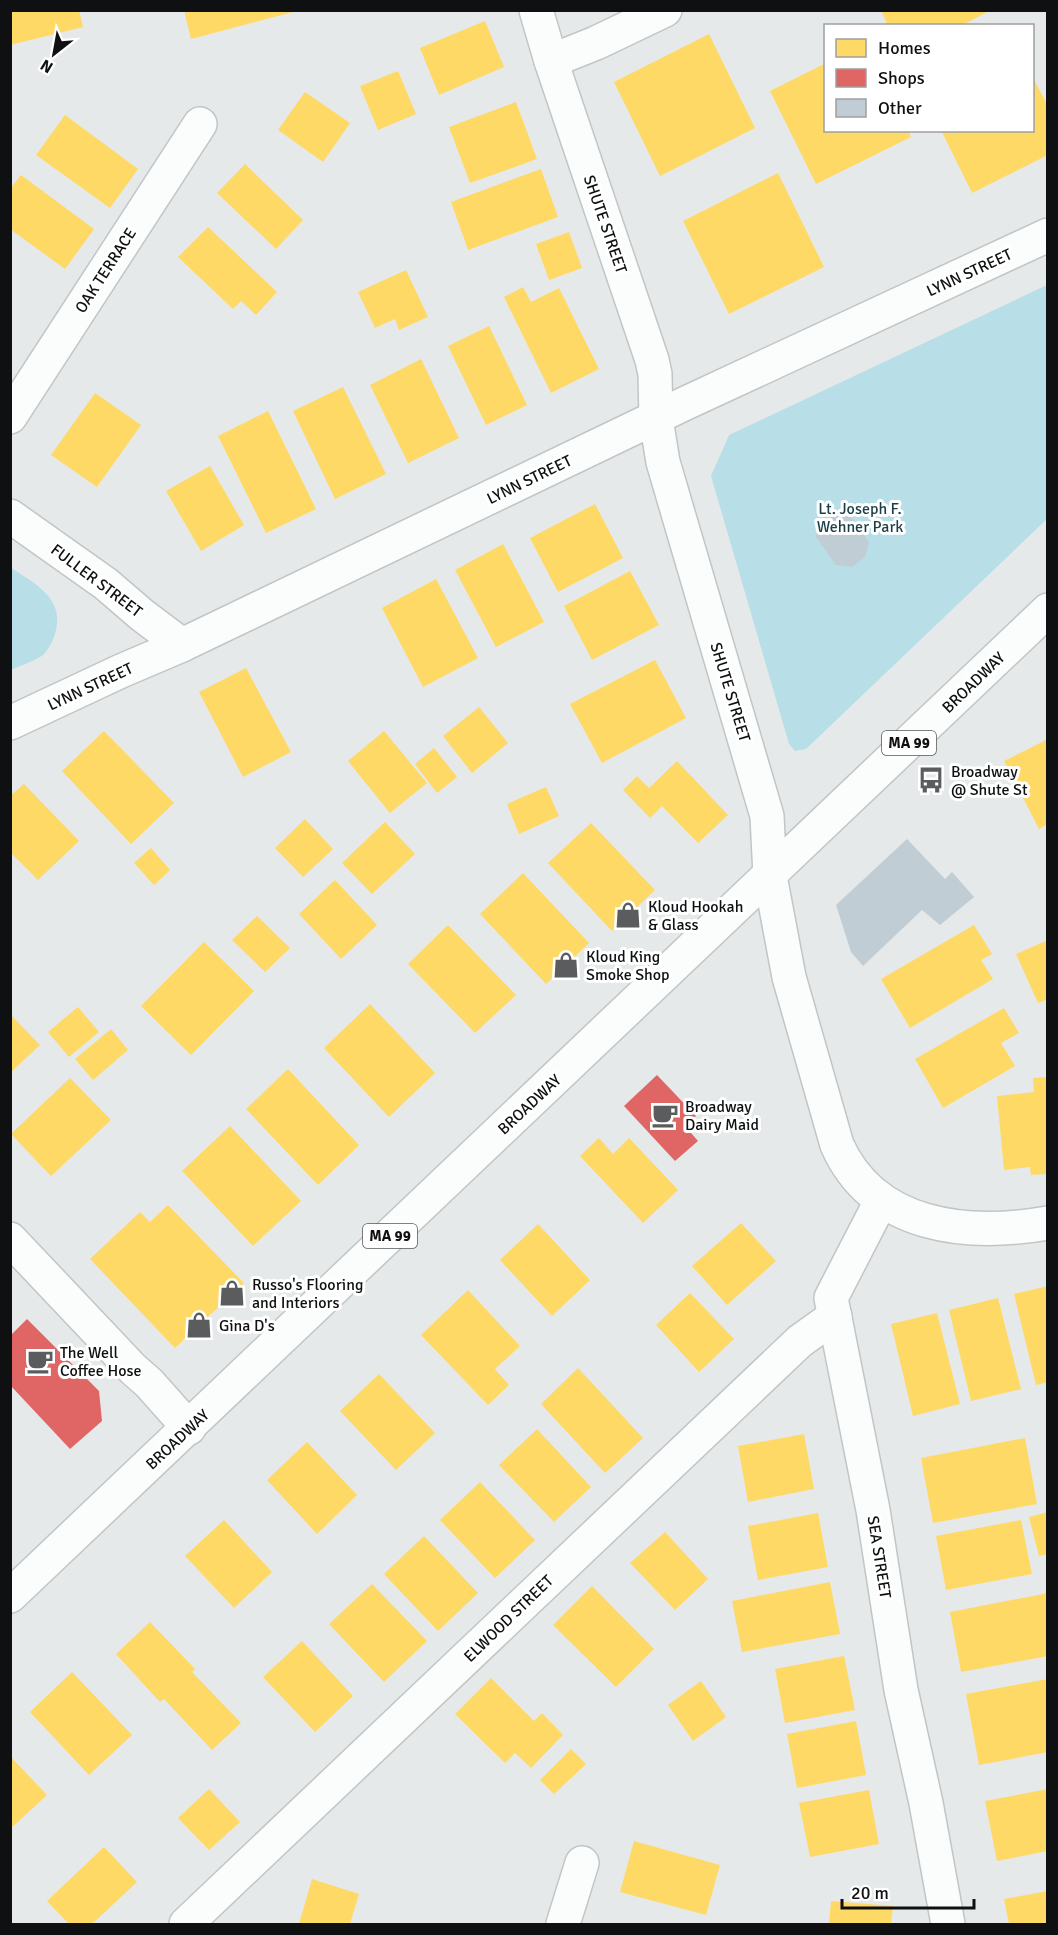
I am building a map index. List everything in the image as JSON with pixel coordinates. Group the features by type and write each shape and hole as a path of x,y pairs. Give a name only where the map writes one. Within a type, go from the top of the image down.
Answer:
{"street":[{"name":"SHUTE STREET","path":"536,10 551,61 652,360 655,374 656,419 664,470 768,816 770,876 789,977 837,1144 844,1161 862,1184 881,1201 935,1223 994,1229 1047,1223"},
{"path":"551,61 596,43 665,10"},
{"name":"OAK TERRACE","path":"10,417 200,124"},
{"name":"LYNN STREET","path":"10,723 182,645 696,399 1047,235"},
{"name":"FULLER STREET","path":"10,516 106,584 182,645"},
{"name":"BROADWAY","path":"10,1596 770,876 1047,610"},
{"name":"SEA STREET","path":"881,1201 831,1298 873,1509 901,1690 926,1803 948,1924"},
{"path":"10,1239 149,1383 189,1428"},
{"name":"ELWOOD STREET","path":"186,1924 800,1341 835,1316"},
{"path":"563,1924 582,1863"}],"green space":[{"name":"Lt. Joseph F. Wehner Park","path":"1047,285 1047,519 806,749 795,751 789,744 711,476 729,435"},
{"path":"10,567 46,593 56,611 57,621 55,634 44,654 11,670"}],"building: Homes":[{"path":"10,10 79,10 83,27 10,45"},
{"path":"184,10 297,10 297,11 191,39"},
{"path":"881,10 991,10 965,24 887,24"},
{"path":"485,21 504,67 439,95 420,48"},
{"path":"709,34 755,128 660,176 614,82"},
{"path":"824,64 824,132 909,132 911,137 816,184 770,91"},
{"path":"398,71 416,114 378,130 360,86"},
{"path":"1034,80 1048,106 1048,155 972,193 942,132 1034,132"},
{"path":"305,92 350,123 323,162 278,130"},
{"path":"516,102 537,159 470,183 449,127"},
{"path":"65,115 138,169 110,208 36,155"},
{"path":"245,164 303,220 276,249 217,193"},
{"path":"541,169 558,217 468,250 451,202"},
{"path":"778,173 824,267 729,314 683,221"},
{"path":"21,175 94,229 65,269 10,229 10,189"},
{"path":"208,227 277,292 256,315 241,301 233,309 178,257"},
{"path":"569,232 582,268 549,280 536,244"},
{"path":"406,270 428,317 399,330 395,319 375,328 358,292"},
{"path":"523,287 531,302 559,288 599,369 551,393 504,297"},
{"path":"489,326 527,405 486,425 448,346"},
{"path":"421,359 459,438 408,463 370,385"},
{"path":"343,387 386,474 335,499 293,411"},
{"path":"95,393 141,425 97,487 51,455"},
{"path":"268,411 316,509 266,533 218,436"},
{"path":"210,466 244,525 201,551 166,491"},
{"path":"595,504 623,558 558,592 530,538"},
{"path":"503,544 544,622 496,647 455,570"},
{"path":"630,571 659,625 592,660 564,606"},
{"path":"436,579 478,658 423,687 382,608"},
{"path":"655,660 686,718 602,763 570,704"},
{"path":"246,668 291,752 243,777 199,692"},
{"path":"479,707 508,743 472,773 443,736"},
{"path":"104,731 174,803 131,844 62,771"},
{"path":"384,731 427,783 390,813 348,761"},
{"path":"1048,739 1048,824 1039,829 1004,761"},
{"path":"434,748 457,777 437,793 415,764"},
{"path":"677,761 728,815 698,843 662,806 650,818 623,790 637,776 649,788"},
{"path":"24,784 79,841 38,880 10,852 10,796"},
{"path":"546,787 559,816 519,834 507,804"},
{"path":"305,819 333,849 303,877 275,848"},
{"path":"385,822 415,854 372,894 342,863"},
{"path":"591,823 655,890 612,931 548,863"},
{"path":"151,848 170,870 154,885 134,863"},
{"path":"523,873 589,943 546,984 480,914"},
{"path":"335,880 377,925 341,959 299,914"},
{"path":"257,916 290,948 265,972 232,940"},
{"path":"448,925 516,995 475,1033 408,964"},
{"path":"974,925 992,954 981,960 993,979 910,1028 881,979"},
{"path":"1048,940 1048,999 1038,1003 1016,954"},
{"path":"204,942 254,991 191,1055 141,1006"},
{"path":"370,1004 435,1073 389,1117 324,1048"},
{"path":"78,1007 99,1032 69,1057 48,1032"},
{"path":"1004,1008 1019,1033 1001,1043 1015,1066 943,1108 915,1059"},
{"path":"10,1014 40,1045 10,1073"},
{"path":"111,1029 128,1050 93,1080 75,1059"},
{"path":"288,1069 359,1145 318,1185 246,1109"},
{"path":"1048,1077 1048,1174 1031,1175 1030,1167 1004,1170 997,1096 1034,1092 1033,1078"},
{"path":"70,1078 111,1120 51,1176 11,1134"},
{"path":"230,1126 301,1201 253,1246 182,1171"},
{"path":"599,1138 613,1154 629,1138 678,1190 643,1223 580,1156"},
{"path":"168,1205 244,1283 175,1348 90,1259 140,1212 150,1222"},
{"path":"741,1223 776,1261 727,1305 692,1266"},
{"path":"538,1224 590,1280 552,1316 500,1260"},
{"path":"1048,1286 1048,1382 1036,1385 1014,1294"},
{"path":"468,1290 520,1346 495,1369 509,1385 488,1405 421,1335"},
{"path":"690,1293 734,1339 699,1372 656,1325"},
{"path":"998,1298 1021,1389 971,1401 949,1310"},
{"path":"937,1313 960,1404 913,1416 891,1324"},
{"path":"578,1368 643,1438 605,1473 541,1404"},
{"path":"379,1374 435,1433 396,1470 340,1411"},
{"path":"537,1429 591,1487 554,1522 499,1465"},
{"path":"804,1434 814,1489 748,1502 738,1446"},
{"path":"1025,1438 1037,1504 933,1523 921,1458"},
{"path":"307,1442 357,1495 317,1534 267,1480"},
{"path":"480,1482 535,1540 495,1578 440,1520"},
{"path":"1048,1512 1048,1554 1039,1556 1029,1517"},
{"path":"818,1513 828,1567 758,1580 748,1526"},
{"path":"224,1520 272,1572 234,1608 185,1556"},
{"path":"1021,1520 1032,1574 946,1590 936,1536"},
{"path":"665,1532 708,1579 675,1610 630,1563"},
{"path":"424,1536 478,1593 438,1631 384,1574"},
{"path":"830,1582 840,1634 742,1652 732,1601"},
{"path":"372,1584 427,1641 384,1682 329,1624"},
{"path":"592,1586 654,1649 616,1687 553,1625"},
{"path":"1048,1593 1048,1656 961,1672 950,1612"},
{"path":"150,1622 195,1669 192,1672 241,1723 212,1750 164,1699 160,1702 116,1654"},
{"path":"302,1641 353,1696 315,1732 263,1677"},
{"path":"844,1656 855,1710 785,1723 775,1669"},
{"path":"72,1672 132,1735 89,1775 30,1712"},
{"path":"491,1678 534,1721 542,1713 563,1735 531,1768 515,1753 505,1763 455,1714"},
{"path":"1048,1679 1048,1752 979,1765 966,1694"},
{"path":"701,1681 726,1717 693,1741 668,1705"},
{"path":"856,1721 866,1775 797,1788 787,1734"},
{"path":"571,1749 586,1764 554,1794 540,1780"},
{"path":"10,1756 47,1795 10,1829"},
{"path":"209,1789 240,1822 209,1850 178,1818"},
{"path":"1048,1789 1048,1851 997,1861 985,1801"},
{"path":"869,1790 879,1844 810,1857 799,1803"},
{"path":"634,1841 720,1865 706,1915 620,1892"},
{"path":"104,1847 137,1882 92,1924 69,1924 47,1901"},
{"path":"312,1879 359,1894 350,1924 299,1924"},
{"path":"1048,1891 1048,1924 1009,1924 1004,1899"},
{"path":"831,1901 893,1906 891,1924 829,1924"}],"building: Shops":[{"path":"657,1075 696,1116 685,1126 698,1141 675,1161 624,1106"},
{"name":"The Well Coffee Hose","path":"27,1319 99,1391 102,1421 70,1449 10,1385 10,1336"}],"building: Other":[{"path":"833,510 849,514 869,542 865,557 852,567 836,565 816,537 819,521"},
{"path":"907,839 945,879 952,872 974,897 940,925 922,910 863,966 851,952 836,905"}],"place":[{"name":"Broadway @ Shute St","path":"931,780"},
{"name":"Kloud Hookah & Glass","path":"628,915"},
{"name":"Kloud King Smoke Shop","path":"566,965"},
{"name":"Broadway Dairy Maid","path":"665,1115"},
{"name":"Russo's Flooring and Interiors","path":"232,1293"},
{"name":"Gina D's","path":"199,1325"},
{"name":"The Well Coffee Hose","path":"40,1361"}]}
